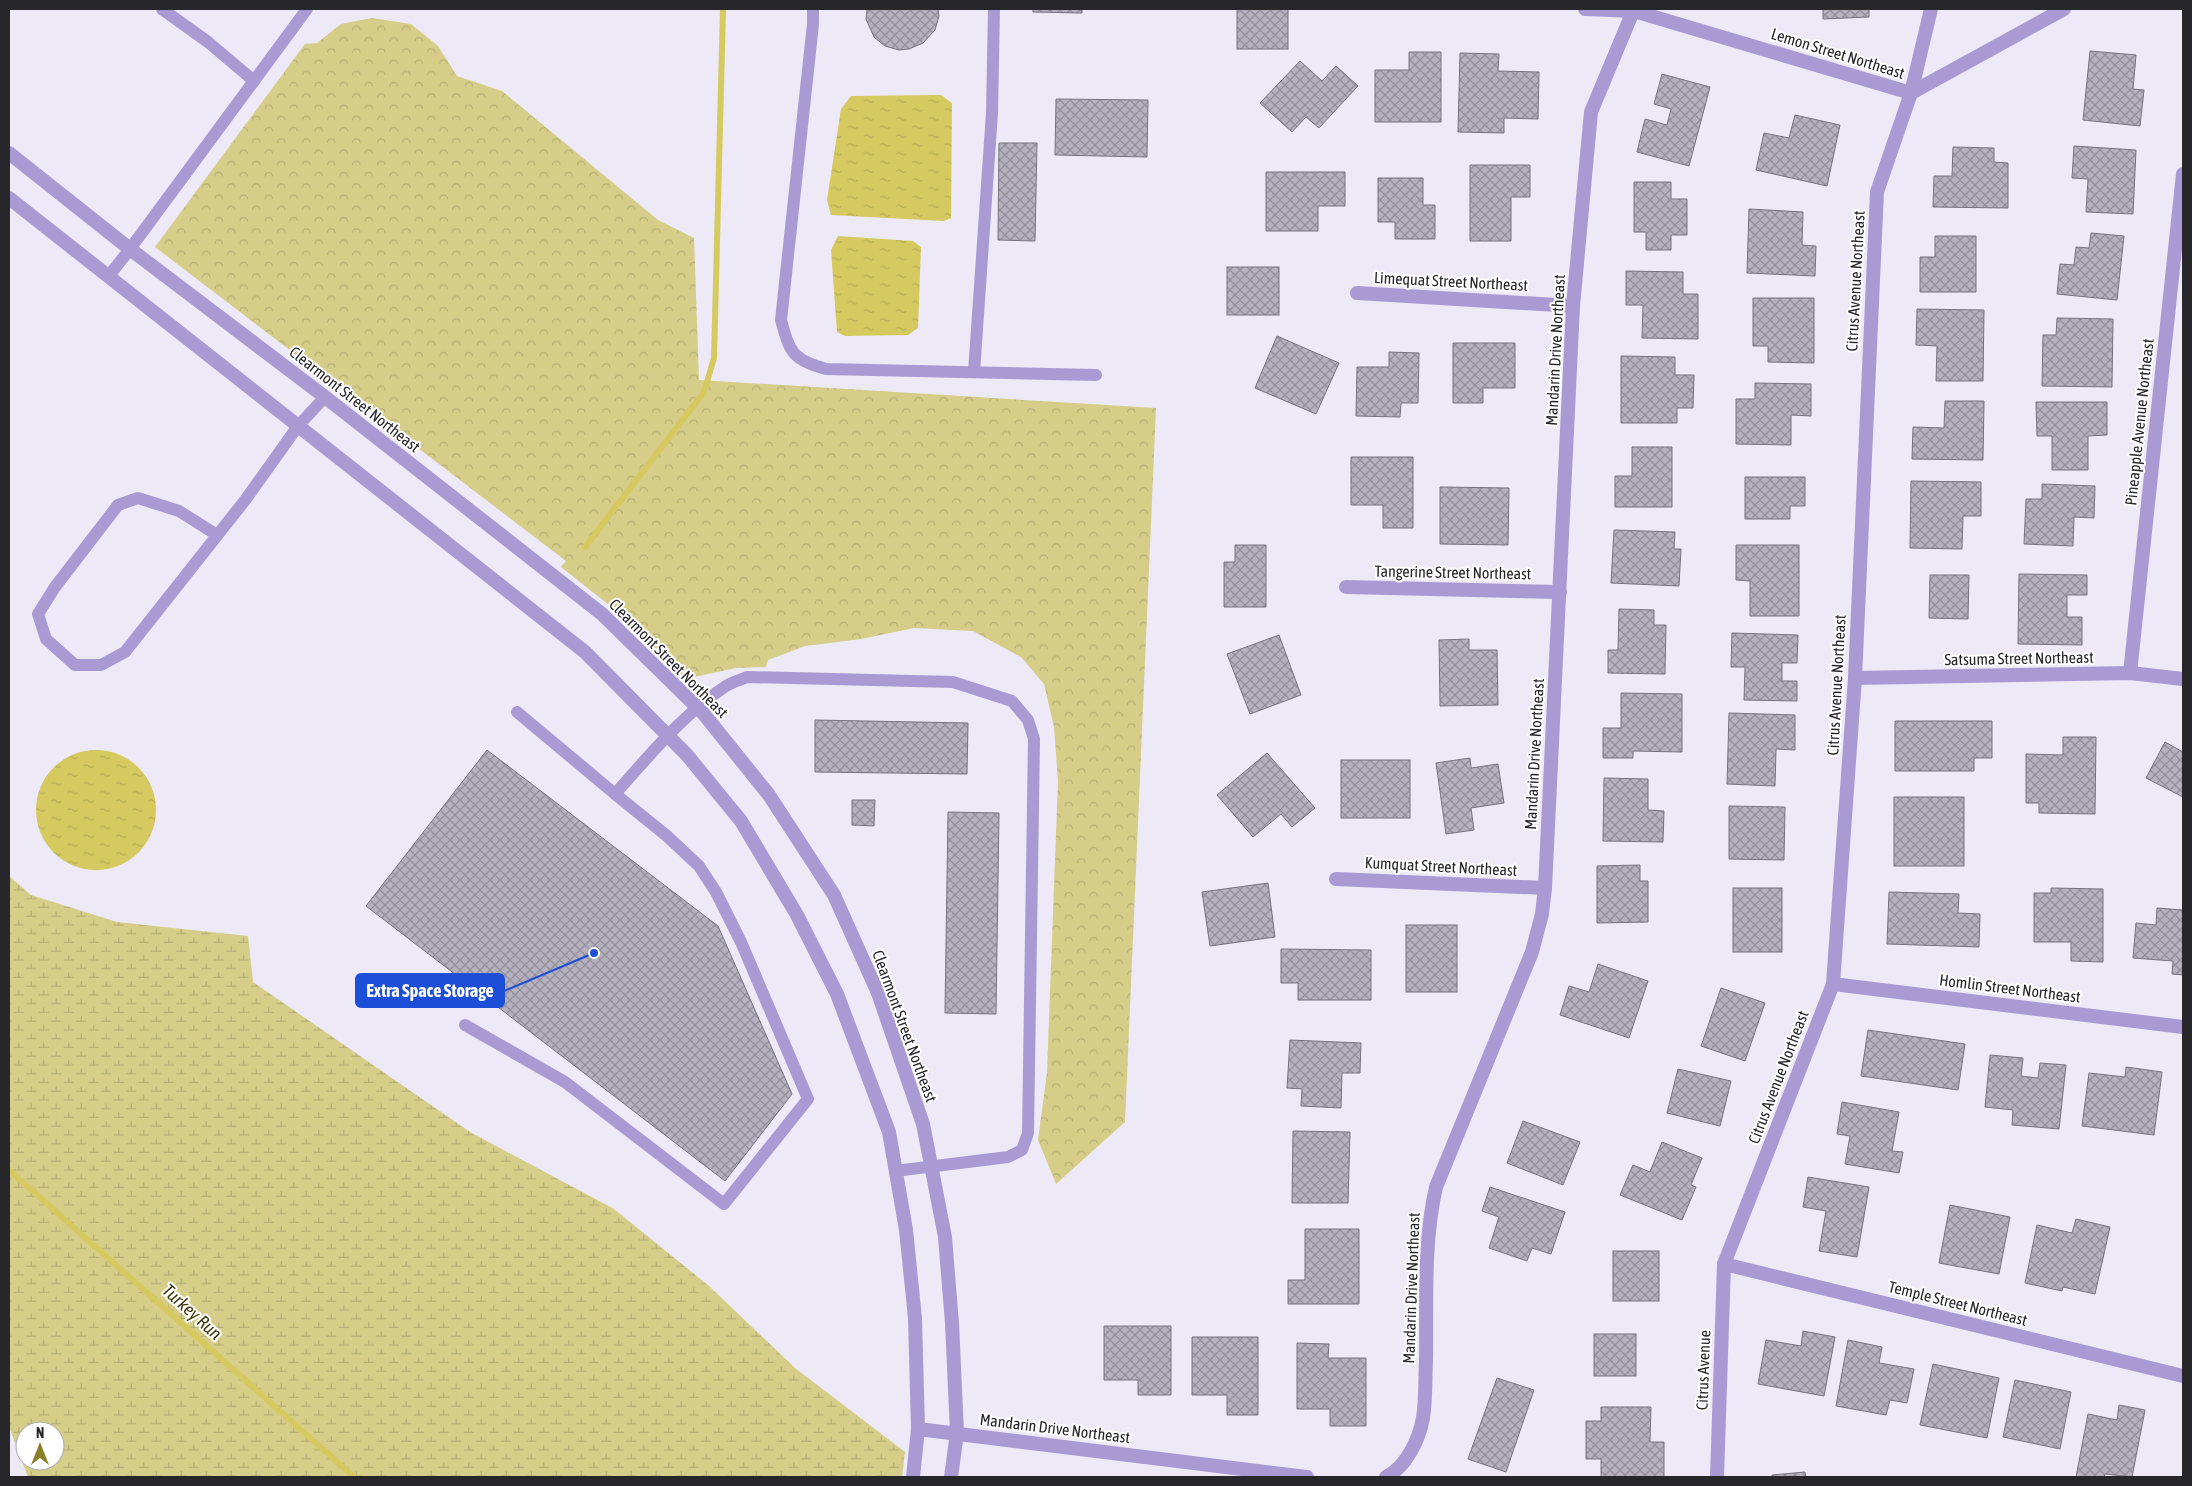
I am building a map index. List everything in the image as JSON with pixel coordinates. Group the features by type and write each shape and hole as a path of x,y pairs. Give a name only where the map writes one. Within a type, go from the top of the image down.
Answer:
{"street":[{"name":"Lemon Street Northeast","path":"1584,9 1634,10 1911,94 2064,9"},
{"path":"1911,94 1931,9"},
{"name":"Mandarin Drive Northeast","path":"1386,1477 1396,1472 1412,1450 1423,1419 1427,1250 1431,1209 1436,1187 1532,952 1542,914 1545,888 1573,306 1592,112 1634,10"},
{"name":"Citrus Avenue Northeast","path":"1724,1264 1833,984 1855,678 1877,192 1911,94"},
{"name":"Clearmont Street Northeast","path":"9,153 130,249 325,397 602,614 698,708 769,795 834,895 878,993 923,1124 945,1237 952,1323 956,1433 951,1477"},
{"name":"Pineapple Avenue Northeast","path":"2130,673 2183,174"},
{"path":"9,198 585,652 687,754 741,822 797,915 837,994 889,1132 906,1230 914,1318 918,1429 913,1477"},
{"name":"Limequat Street Northeast","path":"1357,293 1573,306"},
{"name":"Tangerine Street Northeast","path":"1346,587 1560,592"},
{"name":"Satsuma Street Northeast","path":"1855,678 2130,673 2183,679"},
{"name":"Kumquat Street Northeast","path":"1336,879 1545,888"},
{"name":"Homlin Street Northeast","path":"1833,984 2183,1027"},
{"name":"Temple Street Northeast","path":"1724,1264 2183,1376"},
{"name":"Citrus Avenue","path":"1717,1477 1724,1264"},
{"name":"Mandarin Drive Northeast","path":"918,1429 1307,1477"}],"lane":[{"path":"162,9 208,42 254,81"},
{"path":"108,277 307,9"},
{"path":"813,9 812,34 781,320 788,345 803,362 826,369 1096,374"},
{"path":"974,372 992,113 994,9"},
{"path":"217,535 179,511 138,498 118,506 55,587 38,614 46,638 75,664 101,665 125,652 217,535 298,426 325,397"},
{"path":"615,794 698,708 727,685 747,677 953,682 1012,701 1028,720 1034,739 1028,1134 1022,1150 1008,1157 895,1170"},
{"path":"465,1025 565,1082 724,1204 808,1099 741,942 716,892 699,866 667,836 517,712"}],"green space":[{"path":"372,18 411,24 438,46 457,76 502,91 658,220 694,238 699,380 1156,408 1125,1122 1056,1184 1038,1140 1047,1072 1058,781 1054,727 1044,684 1021,657 973,631 914,628 861,639 805,646 768,660 766,667 736,668 685,679 609,605 561,567 566,561 155,247 305,44 317,43 341,24"},
{"path":"9,876 31,895 117,922 248,936 253,982 470,1132 614,1209 709,1286 795,1368 905,1452 902,1477 28,1477 26,1471 65,1471 65,1421 15,1421 15,1443 9,1427"}],"water":[{"path":"941,95 952,103 951,218 944,221 831,215 827,200 841,109 851,96"},
{"path":"838,236 913,241 921,247 918,328 908,335 845,336 837,332 831,250"},
{"path":"96,750 108,751 119,755 129,760 138,768 146,777 151,787 155,798 155,822 151,833 146,843 138,852 129,860 119,865 108,869 96,870 84,869 73,865 63,860 54,852 46,843 41,833 37,822 36,810 37,798 41,787 46,777 54,768 63,760 73,755 84,751"}],"building":[{"path":"867,9 938,9 939,16 935,30 923,43 909,49 899,50 885,46 874,37 866,19"},
{"path":"1033,9 1082,9 1082,13 1033,12"},
{"path":"1237,9 1288,9 1288,49 1237,49"},
{"path":"1823,9 1869,9 1869,17 1823,19"},
{"path":"2090,51 2136,55 2133,89 2144,90 2140,126 2083,120"},
{"path":"1409,52 1441,52 1441,122 1375,122 1375,70 1409,70"},
{"path":"1460,53 1499,54 1498,71 1539,72 1538,119 1504,118 1504,133 1458,132"},
{"path":"1300,61 1322,81 1336,66 1358,86 1319,128 1306,117 1292,132 1260,103"},
{"path":"1662,74 1710,87 1689,166 1637,152 1645,119 1667,125 1671,109 1654,104"},
{"path":"1056,99 1148,100 1147,157 1055,155"},
{"path":"1795,115 1840,125 1827,186 1756,170 1764,133 1789,138"},
{"path":"999,143 1037,143 1035,241 998,240"},
{"path":"2074,146 2136,150 2133,214 2086,212 2088,179 2072,178"},
{"path":"1953,147 1994,148 1994,162 2008,163 2008,208 1933,207 1934,176 1952,176"},
{"path":"1470,165 1530,165 1530,197 1511,197 1511,241 1470,241"},
{"path":"1266,172 1345,172 1345,206 1318,206 1318,231 1266,231"},
{"path":"1378,178 1423,178 1423,205 1435,205 1435,239 1395,239 1395,222 1378,222"},
{"path":"1634,182 1671,182 1671,199 1687,199 1687,235 1671,235 1671,250 1646,250 1646,232 1634,232"},
{"path":"1749,209 1803,212 1802,245 1816,246 1815,276 1747,273"},
{"path":"2091,233 2124,236 2117,300 2057,294 2060,264 2074,265 2076,247 2089,248"},
{"path":"1935,236 1976,236 1976,292 1920,292 1920,257 1935,257"},
{"path":"1227,267 1279,267 1279,315 1227,315"},
{"path":"1626,271 1683,272 1683,294 1698,294 1698,339 1642,338 1643,305 1626,305"},
{"path":"1753,298 1814,298 1814,363 1768,362 1768,346 1753,346"},
{"path":"1917,309 1984,310 1983,381 1936,381 1937,346 1916,345"},
{"path":"2057,318 2113,319 2112,387 2042,386 2043,335 2056,335"},
{"path":"1277,336 1339,363 1316,414 1255,388"},
{"path":"1453,343 1515,343 1515,388 1483,388 1483,403 1453,403"},
{"path":"1389,352 1419,353 1418,403 1401,403 1400,417 1356,416 1357,367 1389,367"},
{"path":"1621,356 1675,357 1675,375 1694,375 1693,408 1677,408 1677,423 1621,423"},
{"path":"1755,383 1811,384 1811,416 1791,415 1791,445 1736,444 1736,399 1755,399"},
{"path":"1945,401 1984,401 1983,460 1912,459 1913,427 1944,428"},
{"path":"2036,402 2107,402 2107,435 2088,436 2088,470 2052,470 2052,436 2037,436"},
{"path":"1632,447 1672,447 1672,507 1615,507 1615,476 1632,476"},
{"path":"1351,457 1413,457 1413,528 1383,528 1383,505 1351,505"},
{"path":"1745,477 1805,477 1805,506 1790,506 1790,519 1745,519"},
{"path":"1911,481 1981,482 1981,516 1963,516 1962,549 1910,548"},
{"path":"2042,484 2095,486 2094,518 2074,517 2073,546 2024,544 2026,499 2042,499"},
{"path":"1440,487 1509,488 1508,545 1440,544"},
{"path":"1614,530 1675,532 1674,549 1681,549 1679,586 1611,583"},
{"path":"1235,545 1266,545 1266,607 1224,607 1224,562 1235,562"},
{"path":"1736,545 1799,545 1799,616 1750,616 1750,581 1736,580"},
{"path":"2019,574 2087,575 2087,595 2067,595 2067,617 2082,617 2082,645 2018,644"},
{"path":"1930,575 1969,575 1968,619 1929,618"},
{"path":"1619,609 1654,610 1654,625 1666,625 1665,674 1608,673 1608,650 1618,650"},
{"path":"1732,633 1798,635 1797,663 1782,663 1782,681 1797,681 1797,701 1744,700 1745,667 1731,667"},
{"path":"1279,635 1301,695 1250,714 1227,654"},
{"path":"1469,639 1469,650 1497,650 1498,705 1440,706 1439,640"},
{"path":"1621,693 1682,694 1682,752 1633,751 1633,758 1603,758 1603,728 1621,728"},
{"path":"1729,713 1795,715 1795,750 1776,749 1775,786 1727,784"},
{"path":"815,720 968,723 967,774 815,772"},
{"path":"1895,721 1992,721 1992,758 1974,758 1974,771 1895,771"},
{"path":"2063,737 2096,737 2095,814 2039,813 2039,803 2026,803 2026,754 2063,755"},
{"path":"2165,742 2183,752 2183,797 2146,778"},
{"path":"487,750 718,926 792,1094 725,1181 366,906"},
{"path":"1267,753 1315,808 1292,827 1281,814 1253,837 1217,795"},
{"path":"1470,758 1471,768 1498,764 1504,803 1471,808 1474,830 1446,834 1436,763"},
{"path":"1341,760 1410,760 1410,818 1341,818"},
{"path":"1604,778 1648,779 1648,810 1664,811 1663,842 1603,841"},
{"path":"1894,797 1964,797 1964,866 1894,866"},
{"path":"852,800 875,800 874,826 852,825"},
{"path":"1729,806 1785,807 1784,860 1729,859"},
{"path":"948,812 999,813 996,1014 945,1013"},
{"path":"1640,865 1640,881 1648,881 1648,922 1597,923 1597,866"},
{"path":"1268,883 1275,937 1210,946 1202,892"},
{"path":"1733,888 1782,888 1782,952 1733,952"},
{"path":"2051,888 2103,889 2103,962 2071,961 2071,942 2034,942 2034,893 2051,893"},
{"path":"1889,892 1959,894 1958,913 1980,914 1979,947 1887,944"},
{"path":"2157,908 2183,910 2183,975 2172,974 2173,961 2133,958 2136,923 2156,925"},
{"path":"1406,925 1457,925 1457,992 1406,992"},
{"path":"1281,949 1371,950 1371,1000 1298,1000 1298,983 1281,983"},
{"path":"1598,964 1648,981 1629,1038 1560,1015 1569,986 1589,992"},
{"path":"1721,988 1765,1003 1745,1061 1701,1046"},
{"path":"1868,1030 1965,1044 1958,1090 1861,1076"},
{"path":"1290,1040 1361,1043 1360,1073 1342,1073 1341,1108 1301,1106 1302,1089 1287,1088"},
{"path":"1990,1055 2023,1058 2021,1076 2038,1078 2040,1063 2066,1065 2059,1129 2012,1125 2013,1110 1985,1107"},
{"path":"2126,1067 2162,1072 2154,1135 2082,1126 2089,1073 2125,1077"},
{"path":"1678,1069 1731,1081 1720,1126 1667,1113"},
{"path":"1842,1102 1899,1112 1892,1151 1903,1152 1899,1173 1845,1164 1850,1136 1837,1134"},
{"path":"1523,1121 1580,1142 1563,1185 1507,1163"},
{"path":"1293,1131 1350,1132 1348,1203 1292,1203"},
{"path":"1662,1142 1702,1158 1691,1185 1696,1187 1682,1220 1620,1195 1633,1165 1650,1172"},
{"path":"1808,1177 1869,1187 1857,1257 1819,1251 1826,1211 1803,1207"},
{"path":"1490,1187 1565,1212 1551,1254 1532,1248 1527,1261 1489,1248 1499,1217 1482,1211"},
{"path":"1950,1205 2010,1217 1999,1274 1939,1263"},
{"path":"2076,1219 2110,1227 2095,1294 2063,1287 2062,1291 2025,1283 2037,1225 2072,1233"},
{"path":"1305,1229 1359,1229 1359,1304 1288,1304 1288,1280 1305,1280"},
{"path":"1613,1251 1659,1251 1659,1301 1613,1301"},
{"path":"1104,1326 1171,1326 1171,1395 1138,1395 1138,1380 1104,1380"},
{"path":"1803,1331 1835,1337 1824,1396 1758,1384 1766,1340 1801,1346"},
{"path":"1594,1334 1636,1334 1636,1376 1594,1376"},
{"path":"1192,1337 1258,1337 1258,1415 1227,1415 1227,1395 1192,1395"},
{"path":"1848,1340 1882,1347 1879,1363 1914,1369 1907,1403 1890,1400 1886,1415 1836,1406"},
{"path":"1297,1343 1329,1344 1328,1358 1366,1358 1366,1426 1330,1426 1330,1409 1297,1409"},
{"path":"1933,1364 1999,1378 1987,1438 1920,1425"},
{"path":"1497,1378 1534,1390 1506,1472 1468,1459"},
{"path":"2015,1380 2071,1392 2060,1449 2003,1437"},
{"path":"2119,1405 2145,1410 2132,1477 2105,1474 2104,1477 2076,1477 2088,1414 2117,1420"},
{"path":"1601,1407 1651,1407 1650,1442 1664,1442 1664,1477 1601,1477 1601,1459 1586,1459 1586,1421 1601,1421"},
{"path":"1805,1472 1806,1477 1772,1477 1772,1475"}],"waterway":[{"path":"585,547 704,392 714,358 723,9"},
{"name":"Turkey Run","path":"9,1170 354,1477"}],"place":[{"name":"Extra Space Storage","path":"594,953"}]}
